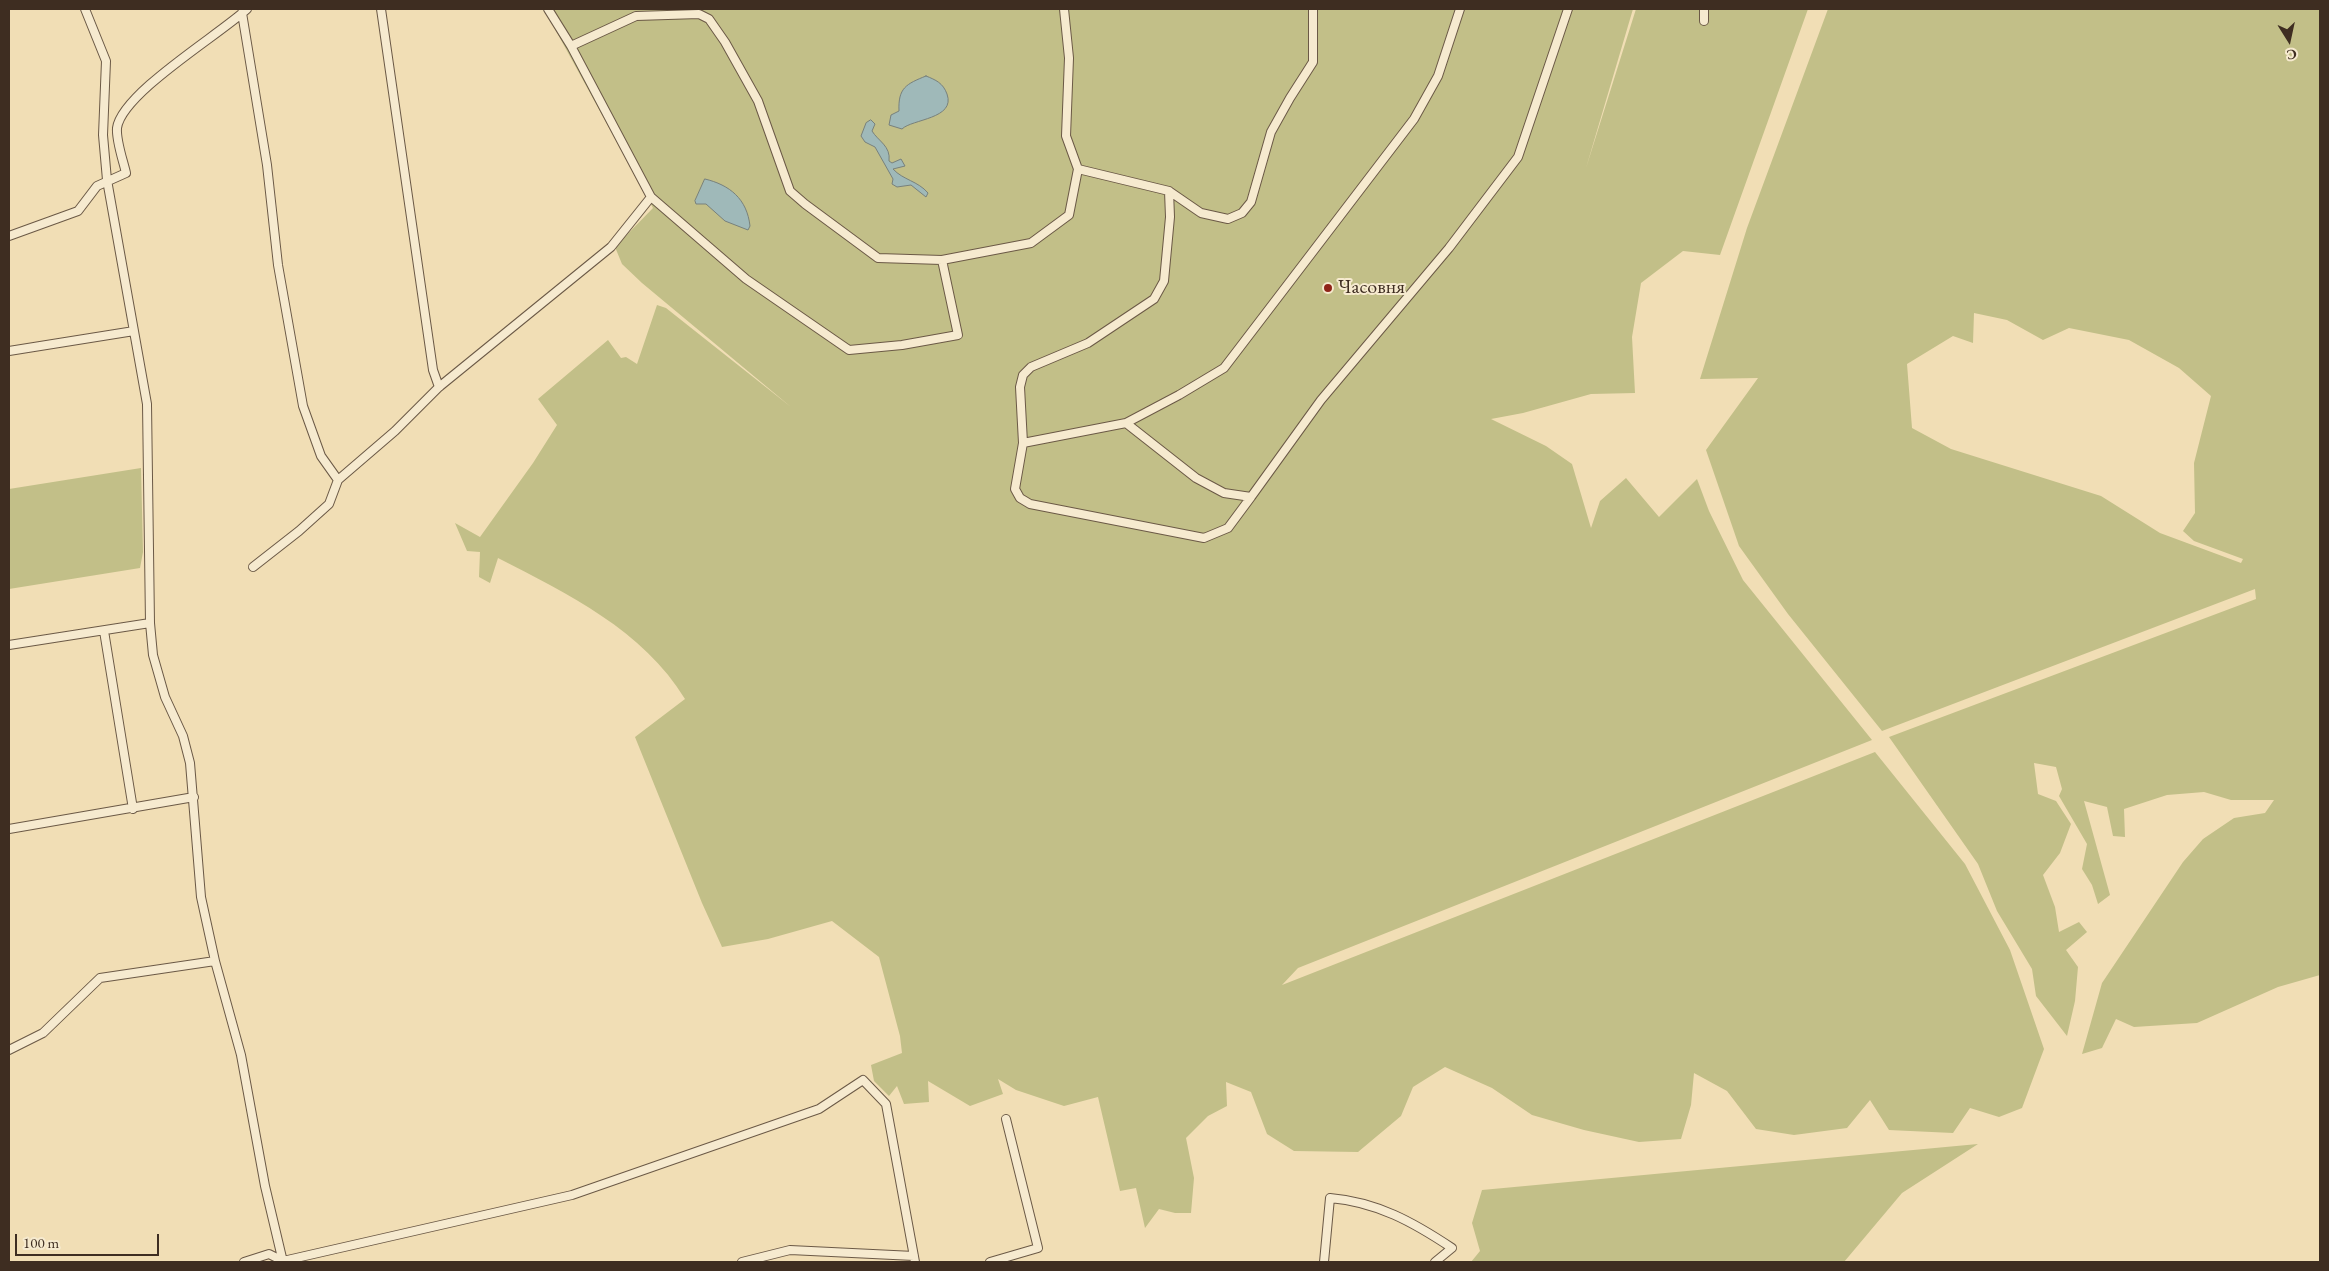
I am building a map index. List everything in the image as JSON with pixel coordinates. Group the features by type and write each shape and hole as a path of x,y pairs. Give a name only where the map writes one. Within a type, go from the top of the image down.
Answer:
{"street":[{"path":"85,9 106,60 103,135 107,180 147,404 150,622 153,655 164,697 183,736 190,763 194,797 197,868 215,961 240,1055 265,1186 283,1262"},
{"path":"381,9 434,370 439,387"},
{"path":"548,9 571,46 651,197 746,279 849,350 902,345 958,335 942,260"},
{"path":"571,46 636,16 699,14 709,19 725,42 758,101 790,190 805,204 878,258 942,260 1031,243 1069,215 1078,169 1066,136 1069,58 1064,9"},
{"path":"1078,169 1170,191 1201,213 1228,219 1242,214 1251,202 1271,132 1314,62 1313,9"},
{"path":"1022,443 1126,423 1179,395 1224,368 1414,119 1438,76 1460,9"},
{"path":"1170,191 1170,216 1164,281 1154,299 1088,343 1031,367 1024,375 1020,387 1022,443 1016,489 1020,498 1030,504 1204,538 1228,528 1321,400 1449,248 1518,156 1568,9"},
{"path":"1704,9 1704,21"},
{"path":"9,236 78,211 97,186 126,173 117,130 121,114 134,99 183,57 244,11 267,165 278,265 304,406 321,456 338,480"},
{"path":"253,567 299,531 328,504 338,480 395,431 439,387 611,248 651,197"},
{"path":"9,351 134,331"},
{"path":"1126,423 1196,478 1224,493 1251,497"},
{"path":"9,645 150,622"},
{"path":"104,630 133,809"},
{"path":"9,829 194,797"},
{"path":"9,1050 43,1033 100,978 215,961"},
{"path":"244,1262 269,1254 283,1262 572,1195 819,1108 864,1080 886,1104 914,1259 790,1250 742,1262"},
{"path":"990,1262 1038,1248 1006,1119"},
{"path":"1324,1262 1330,1198 1356,1200 1413,1222 1452,1248 1434,1262"}],"shaded area":[{"path":"544,9 1633,9 1586,168 1636,9 1808,9 1720,255 1683,251 1641,283 1632,337 1635,393 1591,394 1523,413 1491,419 1546,446 1572,464 1591,528 1600,501 1626,478 1659,517 1697,479 1709,511 1743,580 1872,740 1298,968 1282,985 1875,752 1965,864 2010,950 2044,1049 2022,1108 1999,1117 1970,1108 1953,1133 1889,1130 1870,1100 1847,1128 1794,1135 1756,1129 1727,1091 1694,1073 1691,1105 1681,1139 1639,1142 1584,1130 1532,1115 1492,1088 1445,1067 1413,1087 1401,1116 1358,1152 1294,1151 1267,1134 1251,1092 1226,1082 1227,1106 1208,1116 1186,1138 1194,1178 1191,1213 1175,1213 1159,1209 1145,1228 1136,1188 1120,1191 1098,1097 1064,1106 1016,1090 998,1079 1003,1094 970,1106 928,1081 929,1102 904,1104 897,1086 889,1096 874,1081 871,1065 902,1053 900,1036 879,957 832,921 768,939 722,947 702,903 635,737 685,699 668,675 648,653 602,616 577,600 498,558 490,583 479,577 480,552 467,551 455,523 480,537 533,463 557,425 538,399 608,340 621,358 626,357 637,364 657,305 666,308 791,407 642,283 622,264 615,247 653,208"},
{"path":"1828,9 2320,9 2320,975 2278,987 2197,1023 2134,1027 2116,1019 2102,1048 2082,1054 2102,983 2183,862 2203,839 2234,818 2265,813 2274,800 2231,800 2204,792 2167,795 2124,809 2125,837 2113,836 2107,807 2084,801 2110,895 2098,904 2092,885 2082,869 2087,844 2059,796 2062,789 2056,767 2034,763 2038,794 2056,801 2071,824 2060,853 2043,875 2055,907 2059,932 2079,922 2087,932 2066,950 2078,967 2075,1001 2067,1036 2036,996 2032,969 1997,911 1978,864 1889,737 2256,599 2255,589 1882,731 1788,614 1739,546 1706,450 1758,378 1700,379 1747,228","holes":["1974,313 2007,320 2043,340 2069,328 2129,340 2179,368 2211,396 2194,463 2195,513 2183,531 2194,541 2243,559 2241,563 2160,533 2101,496 1951,449 1912,428 1907,364 1953,336 1973,343"]},
{"path":"141,468 143,552 140,568 9,589 9,489"},
{"path":"1978,1144 1902,1193 1844,1262 1471,1262 1480,1251 1472,1223 1482,1190"}],"water":[{"path":"926,76 939,82 945,90 948,102 945,109 932,117 902,129 889,125 891,115 899,111 900,97 905,88"},
{"path":"871,120 875,124 872,131 888,151 889,161 892,163 901,159 905,166 893,169 901,176 924,189 928,193 926,197 911,185 897,187 892,184 893,179 875,147 865,142 861,136 866,123"},
{"path":"705,179 722,185 736,195 748,216 750,226 748,230 725,221 706,204 696,204 695,201"}],"place":[{"name":"Часовня","path":"1328,288"}]}
